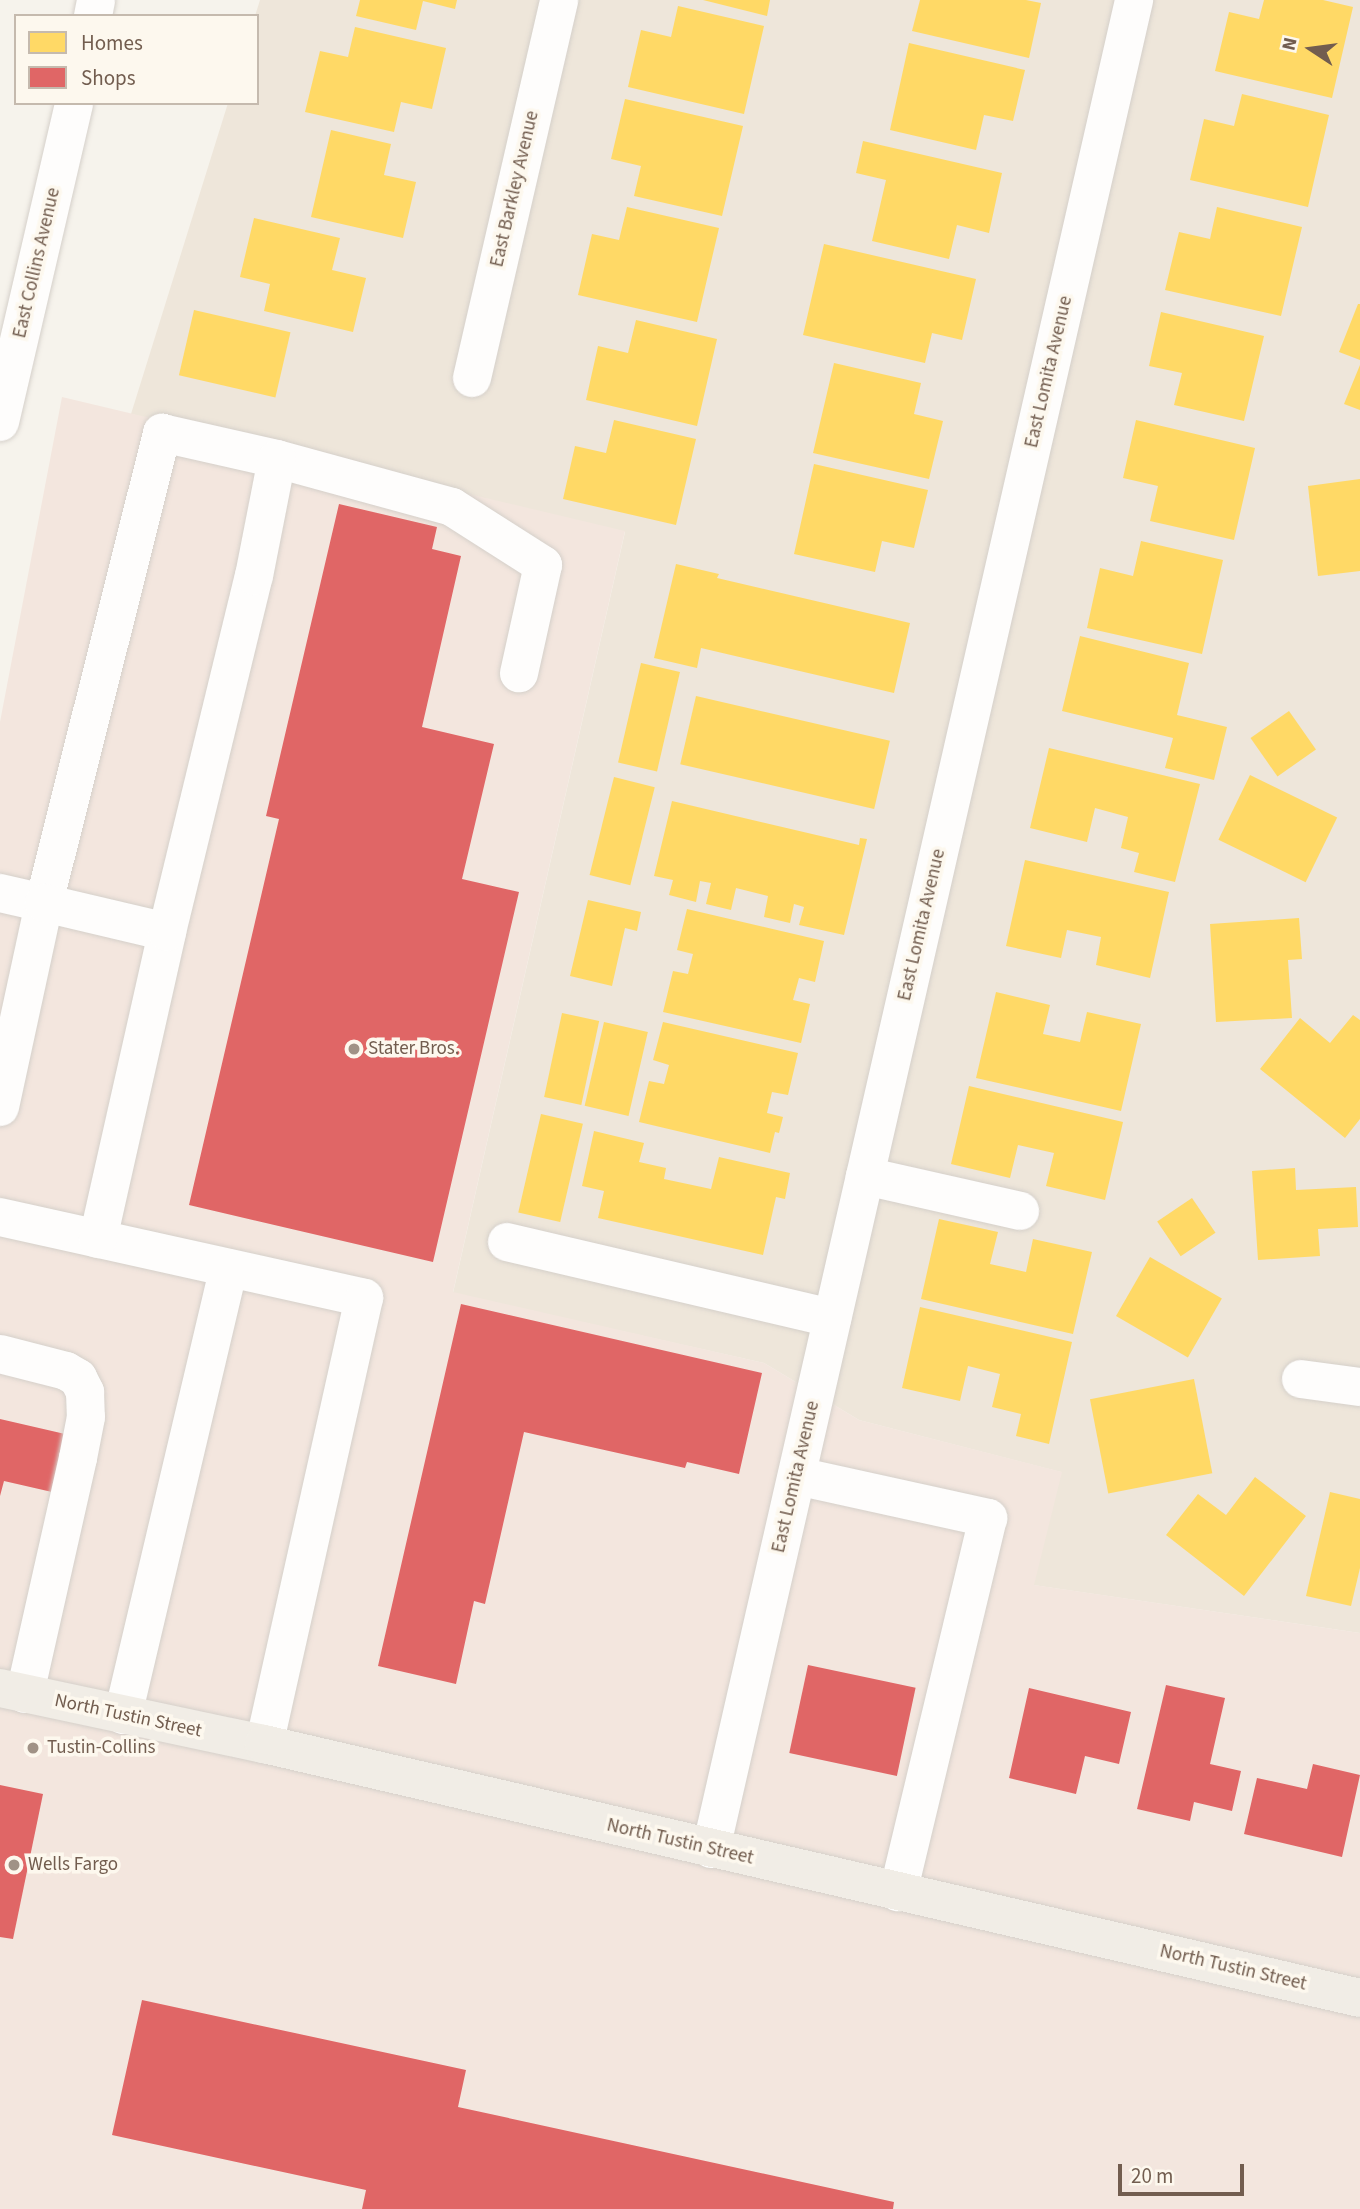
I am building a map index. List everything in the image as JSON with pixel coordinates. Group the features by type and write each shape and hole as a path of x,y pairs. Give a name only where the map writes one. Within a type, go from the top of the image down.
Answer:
{"main road":[{"name":"North Tustin Street","path":"13,1691 264,1744 1360,1998"}],"street":[{"name":"East Barkley Avenue","path":"472,379 559,0"},
{"name":"East Lomita Avenue","path":"711,1849 1134,0"},
{"name":"East Collins Avenue","path":"0,422 13,311 73,105"},
{"path":"0,1107 44,903 162,433 278,459 452,508 543,565 519,673"},
{"path":"98,1239 167,932 254,576 278,459"},
{"path":"0,893 167,932"},
{"path":"865,1176 1020,1211"},
{"path":"0,1217 364,1298 264,1744"},
{"path":"507,1242 832,1318"},
{"path":"123,1715 229,1268"},
{"path":"0,1354 66,1371 78,1378 85,1392 86,1416 78,1458 13,1691"},
{"path":"1301,1379 1360,1387"},
{"path":"797,1476 988,1518 898,1892"}],"shaded area":[{"path":"260,0 1360,0 1360,1633 1033,1585 1061,1472 859,1420 764,1363 453,1293 625,532 131,414 227,105 259,105 259,14 256,14"},
{"path":"62,397 625,531 453,1292 764,1363 859,1420 1062,1472 1034,1585 1360,1633 1360,2209 0,2209 0,722"}],"building: Homes":[{"path":"360,0 457,0 455,9 423,1 416,30 356,16"},
{"path":"703,0 770,0 767,16"},
{"path":"920,0 1026,0 1041,3 1029,58 912,31"},
{"path":"1264,0 1323,0 1353,7 1332,98 1215,71 1229,12 1259,19"},
{"path":"678,6 764,26 744,114 628,87 641,30 671,37"},
{"path":"355,27 446,48 432,109 401,102 394,132 305,112 320,51 348,57"},
{"path":"909,43 1025,70 1013,121 984,115 976,150 890,130"},
{"path":"1242,94 1329,115 1308,207 1190,180 1204,119 1234,126"},
{"path":"625,99 743,126 722,216 634,196 641,166 611,159"},
{"path":"331,130 391,144 384,175 416,182 403,238 311,217"},
{"path":"863,141 1002,173 989,233 957,225 949,259 872,241 886,180 856,173"},
{"path":"627,207 719,228 697,322 578,295 592,234 619,240"},
{"path":"1217,207 1302,227 1281,316 1165,290 1179,232 1210,239"},
{"path":"254,218 340,238 332,270 366,278 353,332 264,311 270,284 240,277"},
{"path":"824,244 976,279 962,340 932,333 925,363 803,335"},
{"path":"1360,304 1360,360 1339,352"},
{"path":"194,310 290,332 275,398 179,375"},
{"path":"1161,312 1264,336 1244,421 1174,405 1182,373 1149,366"},
{"path":"636,320 717,339 697,426 586,400 598,346 628,353"},
{"path":"834,363 921,383 914,414 943,421 929,479 813,453"},
{"path":"1360,365 1360,410 1344,404"},
{"path":"614,420 696,439 676,525 563,499 575,446 606,453"},
{"path":"1136,420 1255,448 1234,540 1150,521 1158,486 1123,478"},
{"path":"814,464 928,490 914,548 882,541 875,572 794,554"},
{"path":"1360,479 1360,571 1318,576 1308,486"},
{"path":"1141,541 1223,560 1202,654 1087,628 1100,568 1133,576"},
{"path":"676,564 719,574 717,578 910,623 894,693 701,648 697,668 654,658"},
{"path":"1080,636 1189,663 1177,715 1227,727 1214,780 1165,768 1173,738 1062,711"},
{"path":"641,663 680,672 657,771 618,762"},
{"path":"696,696 890,741 874,809 680,764"},
{"path":"1289,711 1316,750 1277,776 1250,738"},
{"path":"1049,748 1200,784 1175,882 1134,872 1139,853 1121,848 1128,817 1095,808 1087,842 1030,828"},
{"path":"1250,775 1337,818 1306,882 1218,840"},
{"path":"614,777 655,787 630,885 590,875"},
{"path":"672,801 859,845 860,838 867,839 844,935 799,925 804,907 794,904 790,923 764,917 768,896 736,888 731,910 706,904 711,883 700,881 696,902 669,895 673,880 654,876"},
{"path":"1025,860 1169,892 1150,978 1096,965 1101,937 1067,930 1061,958 1006,946"},
{"path":"588,900 641,912 637,931 625,928 612,986 570,976"},
{"path":"687,909 824,941 815,982 799,978 793,1000 810,1004 801,1043 663,1012 673,971 688,974 693,954 677,950"},
{"path":"1299,918 1302,959 1288,960 1292,1018 1216,1022 1210,924"},
{"path":"996,992 1050,1005 1043,1034 1080,1042 1087,1012 1141,1024 1121,1111 976,1078"},
{"path":"562,1013 599,1021 581,1105 544,1097"},
{"path":"1353,1015 1360,1020 1360,1119 1345,1138 1260,1069 1300,1018 1330,1043"},
{"path":"604,1022 648,1032 629,1116 585,1106"},
{"path":"663,1022 798,1053 788,1095 772,1092 767,1113 783,1117 779,1133 775,1132 770,1153 639,1122 649,1081 664,1084 669,1065 653,1060"},
{"path":"969,1086 1123,1122 1105,1200 1046,1186 1054,1153 1018,1145 1010,1178 951,1164"},
{"path":"541,1114 583,1124 560,1222 518,1212"},
{"path":"594,1131 644,1143 639,1162 666,1168 664,1179 711,1189 719,1157 790,1173 785,1199 776,1197 763,1255 598,1218 604,1191 582,1186"},
{"path":"1295,1168 1296,1190 1356,1187 1358,1227 1318,1229 1320,1256 1258,1260 1252,1171"},
{"path":"1192,1198 1215,1233 1181,1256 1157,1221"},
{"path":"939,1219 998,1232 990,1264 1026,1272 1033,1239 1092,1252 1073,1334 921,1299"},
{"path":"1150,1257 1222,1298 1188,1357 1116,1316"},
{"path":"920,1307 1072,1342 1049,1444 1016,1436 1021,1414 992,1407 1000,1374 968,1366 960,1401 902,1388"},
{"path":"1194,1379 1212,1473 1108,1493 1090,1399"},
{"path":"1255,1477 1306,1516 1244,1596 1166,1535 1198,1494 1226,1515"},
{"path":"1330,1492 1360,1499 1360,1568 1351,1606 1306,1596"}],"building: Shops":[{"name":"Stater Bros.","path":"339,504 437,527 432,549 461,556 422,727 494,744 462,879 519,892 433,1262 189,1205 279,819 266,816"},
{"path":"461,1304 762,1373 739,1474 687,1462 685,1468 524,1432 485,1604 474,1601 456,1684 378,1666"},
{"path":"0,1419 65,1434 52,1492 4,1481 0,1496"},
{"path":"808,1665 916,1688 897,1776 789,1753"},
{"path":"1166,1685 1225,1698 1210,1764 1241,1771 1232,1811 1194,1802 1190,1821 1137,1809"},
{"path":"1029,1688 1131,1712 1119,1764 1085,1756 1076,1794 1009,1778"},
{"path":"1313,1764 1360,1775 1342,1857 1244,1834 1257,1778 1307,1789"},
{"name":"Wells Fargo","path":"0,1785 43,1794 13,1939 0,1937"},
{"path":"142,2000 466,2070 458,2107 894,2202 893,2209 362,2209 366,2190 112,2135"}],"place":[{"name":"Stater Bros.","path":"354,1049"},
{"name":"Tustin-Collins","path":"33,1748"},
{"name":"Wells Fargo","path":"14,1865"}]}
